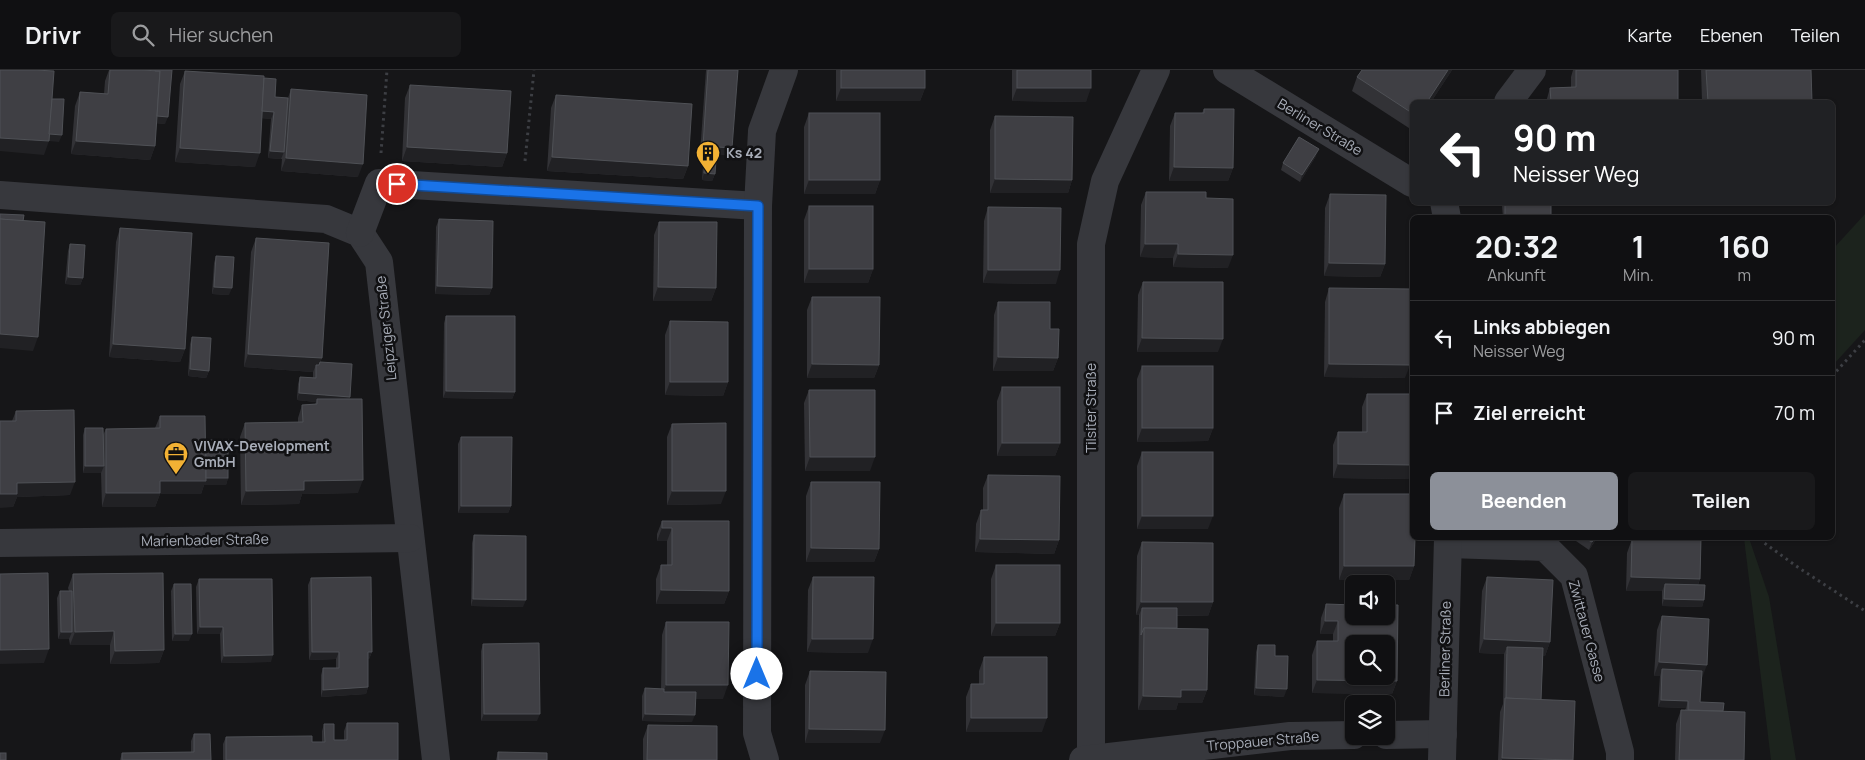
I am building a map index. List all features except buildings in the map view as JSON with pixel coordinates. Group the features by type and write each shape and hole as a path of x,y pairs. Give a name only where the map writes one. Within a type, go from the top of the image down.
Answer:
{"street":[{"path":"765,760 757,733 758,206 762,131 784,70"},
{"name":"Tilsiter Straße","path":"1087,759 1091,244 1106,182 1156,70"},
{"name":"Berliner Straße","path":"1227,70 1410,182"},
{"path":"1510,100 1532,70"},
{"path":"0,195 326,218 360,233 379,183 758,206"},
{"name":"Leipziger Straße","path":"360,233 379,262 436,760"},
{"name":"Marienbader Straße","path":"0,543 410,538"},
{"name":"Berliner Straße","path":"1443,747 1448,541"},
{"name":"Zwittauer Gasse","path":"1448,541 1544,547 1574,576 1620,752 1620,760"},
{"name":"Troppauer Straße","path":"1087,759 1290,736 1345,735"},
{"path":"1395,737 1443,747"}],"path":[{"path":"379,183 387,70"},
{"path":"523,192 534,70"},
{"path":"1835,373 1865,340"},
{"path":"1762,540 1798,568 1865,611"}],"shaded area":[{"path":"1865,214 1865,330 1835,363 1835,247"},
{"path":"1744,540 1750,540 1769,597 1796,760 1771,760"}],"place":[{"name":"Ks 42","path":"708,174"},
{"name":"VIVAX-Development GmbH","path":"176,475"}],"route":[{"path":"397,184 758,206 757,674"}]}
